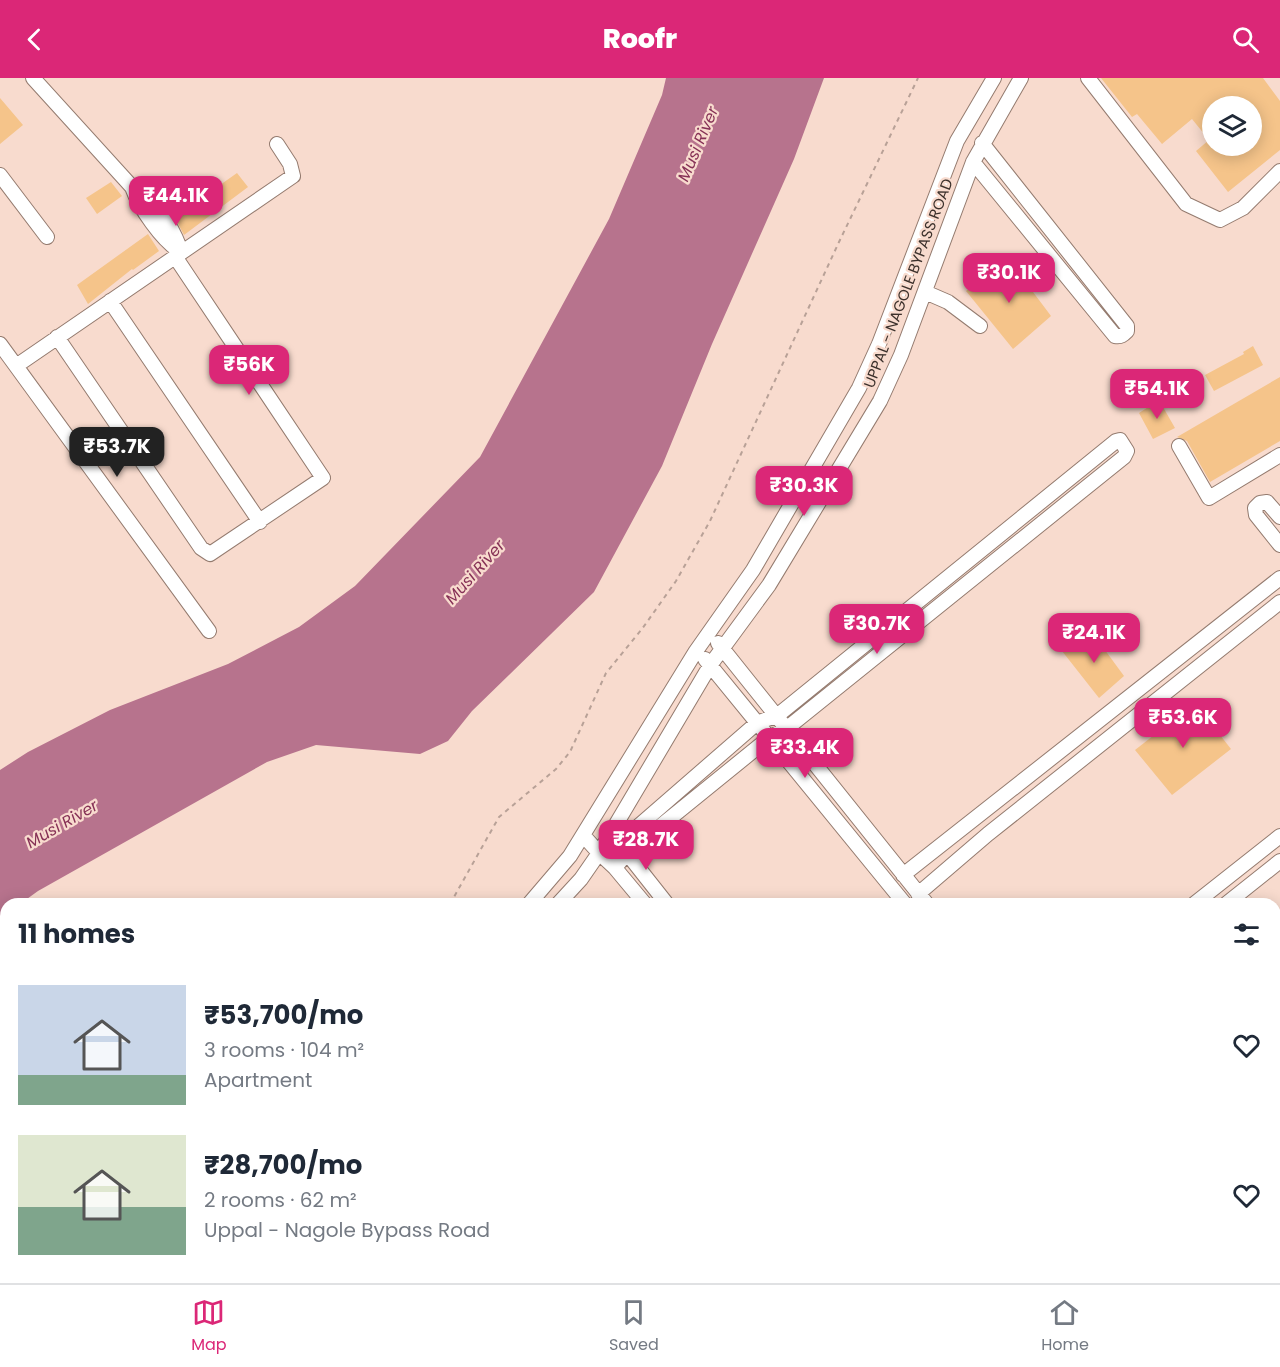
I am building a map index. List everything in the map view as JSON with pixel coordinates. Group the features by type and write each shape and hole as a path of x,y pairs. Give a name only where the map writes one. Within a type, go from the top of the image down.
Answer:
{"street":[{"path":"33,78 132,186 136,198 178,255 323,478 210,554 201,548 57,337"},
{"name":"UPPAL - NAGOLE BYPASS ROAD","path":"534,898 570,856 696,651 753,570 859,388 879,344 957,141 994,78"},
{"name":"UPPAL - NAGOLE BYPASS ROAD","path":"564,898 599,854 619,843 711,664 769,585 880,400 901,355 973,162 1021,78"},
{"path":"1088,78 1186,204 1220,220 1243,208 1280,171"},
{"path":"973,162 1115,336 1120,337 1125,334 1127,326 982,143"},
{"path":"16,366 293,176 291,164 277,144"},
{"path":"0,175 47,237"},
{"path":"925,292 948,302 980,326"},
{"path":"110,301 260,522"},
{"path":"0,344 208,631"},
{"path":"615,868 619,843 757,723 778,715 1097,456 1120,440 1127,451 1124,457 786,729 769,738 619,843"},
{"path":"1179,446 1209,498 1280,455"},
{"path":"1280,517 1267,502 1260,503 1255,508 1256,515 1280,545"},
{"path":"903,876 1280,578"},
{"path":"924,898 988,834 1280,602"},
{"path":"710,632 922,898"},
{"path":"696,651 711,664 900,898"},
{"path":"583,835 640,898"},
{"path":"1202,898 1280,836"},
{"path":"619,843 662,898"},
{"path":"1234,898 1280,861"},
{"path":"626,881 656,891"}],"path":[{"path":"453,898 499,817 556,769 570,752 606,673 642,630 676,581 710,521 839,242 918,78"}],"water":[{"name":"Musi River","path":"666,78 824,78 794,159 712,344 662,466 594,592 472,711 448,741 420,754 316,745 267,762 28,898 0,898 0,770 28,752 110,710 228,664 299,627 355,586 480,457 609,219 662,95"}],"building":[{"path":"1101,78 1263,78 1280,101 1280,150 1228,192 1196,151 1202,146 1202,156 1262,156 1262,96 1202,96 1202,131 1192,119 1162,144 1137,114 1132,117"},
{"path":"0,98 23,125 0,144"},
{"path":"237,173 248,187 184,235 174,216 203,193"},
{"path":"111,182 122,196 97,214 86,198"},
{"path":"148,234 159,251 88,304 77,285"},
{"path":"1009,260 1051,316 1013,349 966,291"},
{"path":"1253,346 1263,365 1214,391 1205,375 1244,354 1243,352"},
{"path":"1280,377 1280,441 1210,482 1187,441 1177,437"},
{"path":"1159,400 1175,428 1153,439 1139,413"},
{"path":"1091,631 1124,676 1099,698 1062,651"},
{"path":"1195,703 1231,749 1172,795 1135,750"}]}
